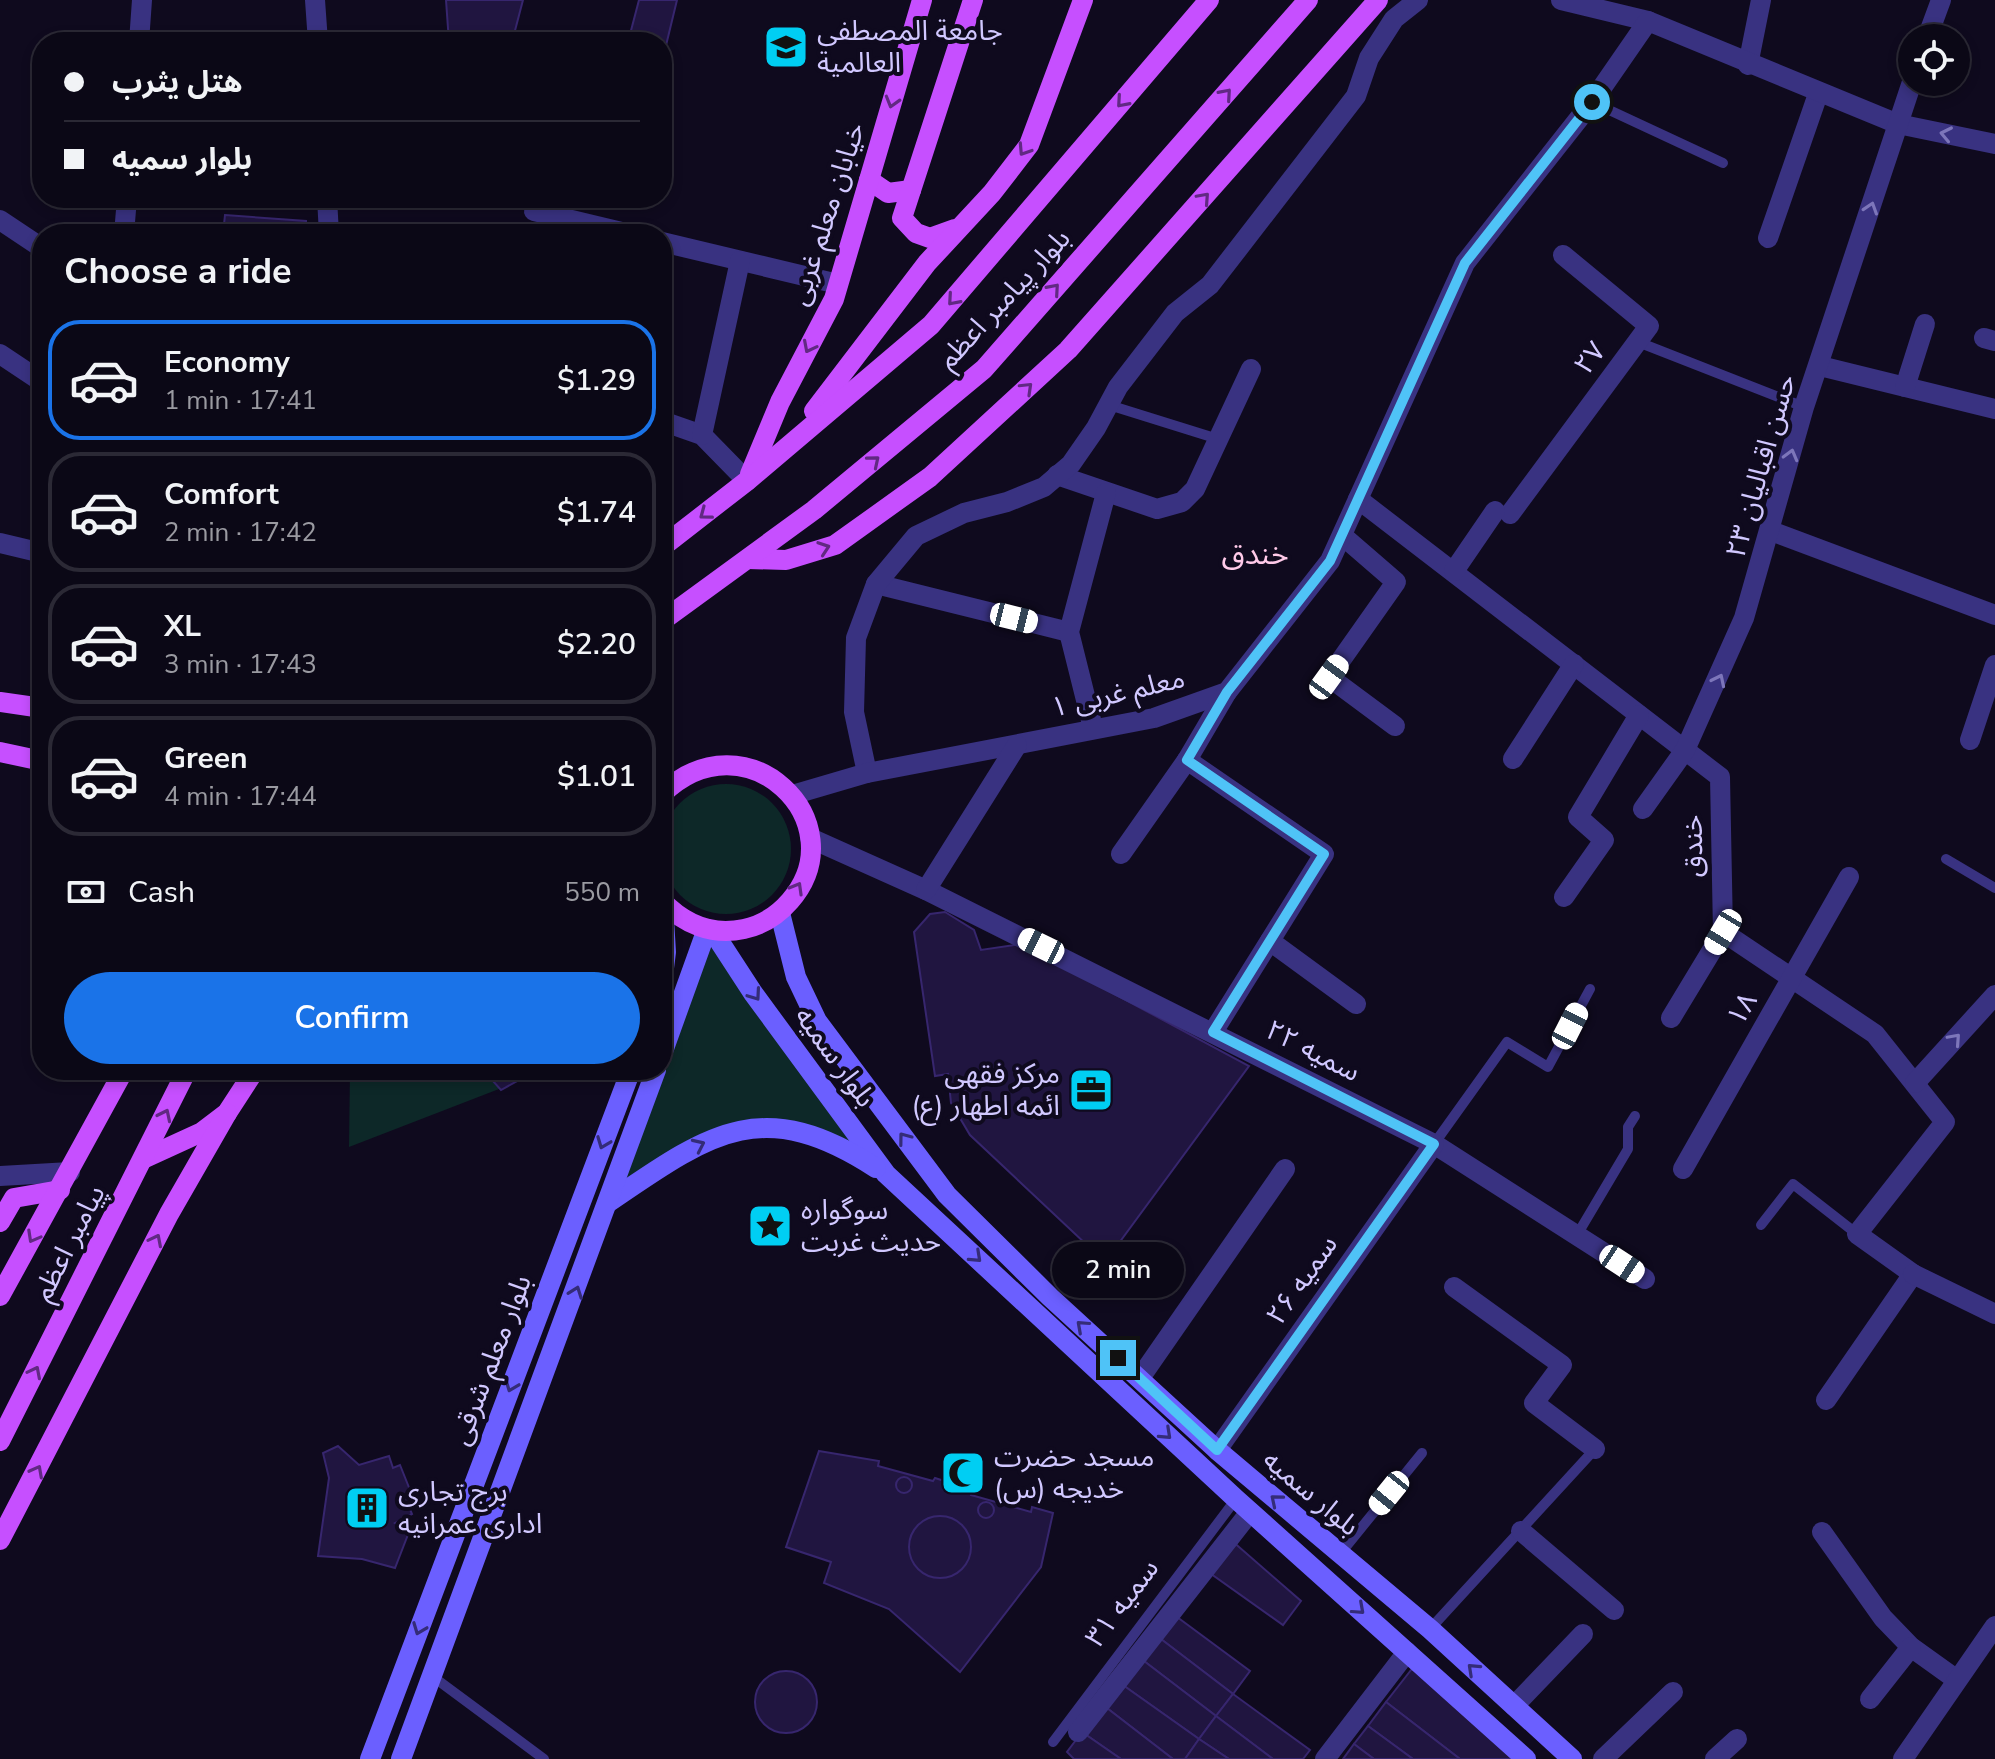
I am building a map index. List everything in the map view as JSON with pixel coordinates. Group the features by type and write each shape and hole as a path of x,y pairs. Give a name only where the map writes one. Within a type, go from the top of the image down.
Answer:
{"main road":[{"name":"خیابان معلم غربی","path":"747,481 780,402 838,284 922,0"},
{"path":"956,228 930,238 916,233 902,218 973,0"},
{"path":"672,539 790,443 956,228 992,193 1029,145 1083,0"},
{"name":"بلوار پیامبر اعظم","path":"790,443 931,325 1209,0"},
{"name":"بلوار پیامبر اعظم","path":"672,614 814,510 984,369 1308,0"},
{"path":"748,559 786,560 835,545 930,477 1068,350 1378,0"},
{"path":"869,180 888,193 911,190"},
{"path":"0,702 32,707"},
{"path":"0,752 32,759"},
{"path":"672,769 726,764 751,767 773,778 792,795 804,815 810,838 809,866 798,892 780,913 757,926 732,932 710,930 683,919 672,910"},
{"path":"672,785 701,767"},
{"name":"بلوار سمیه","path":"780,913 796,977 817,1021 947,1195 1050,1297 1217,1450 1430,1629 1572,1759"},
{"path":"672,1028 710,930"},
{"name":"بلوار سمیه","path":"710,930 886,1174 1243,1505 1526,1759"},
{"name":"پیامبر اعظم","path":"0,1296 119,1080"},
{"name":"پیامبر اعظم","path":"0,1441 182,1080"},
{"path":"0,1540 169,1214 248,1080"},
{"name":"بلوار معلم شرقی","path":"370,1759 627,1080"},
{"name":"بلوار معلم شرقی","path":"401,1759 652,1080"},
{"path":"143,1159 202,1132 227,1113"},
{"path":"609,1202 680,1154 710,1139 741,1131 773,1128 810,1132 842,1146 886,1174"},
{"path":"0,1222 14,1198 65,1181"}],"street":[{"path":"140,32 142,0"},
{"path":"315,0 317,32"},
{"path":"867,773 854,712 856,638 876,584 916,536 964,513 1007,502 1044,487 1071,464 1175,313 1210,285 1356,96 1369,58 1394,19 1418,0"},
{"path":"1561,0 1648,21 1818,94 1898,124 1995,144"},
{"path":"1748,65 1761,0"},
{"path":"1932,24 1941,0"},
{"name":"معلم غربی ۱","path":"792,795 867,773 1154,718 1227,692 1330,561 1344,537 1358,499 1465,263 1592,102 1648,21"},
{"path":"1768,238 1818,94"},
{"name":"۲۳ حسن اقبالیان","path":"1643,809 1685,750 1727,664 1771,531 1804,407 1907,96"},
{"path":"534,211 588,224"},
{"path":"0,220 32,241"},
{"path":"672,244 838,284"},
{"name":"۲۷","path":"1454,571 1649,326 1563,255"},
{"path":"702,435 740,261"},
{"path":"1905,387 1925,324"},
{"path":"0,354 32,375"},
{"path":"1820,366 1995,409"},
{"path":"1057,475 1157,509 1182,502 1195,489 1251,369"},
{"path":"672,424 702,435 747,481"},
{"path":"1093,728 1069,632 1106,493"},
{"name":"خندق","path":"1358,499 1720,777 1723,932"},
{"path":"1771,531 1995,615"},
{"path":"1344,537 1396,582 1329,677 1395,726"},
{"path":"0,543 32,551"},
{"path":"876,584 1069,632"},
{"path":"1513,759 1574,664"},
{"path":"1970,740 1995,665"},
{"path":"1121,854 1187,760 1227,692"},
{"path":"1564,897 1604,840 1578,817 1639,715"},
{"path":"926,890 1017,745"},
{"path":"1187,760 1324,854 1213,1032"},
{"name":"سمیه ۲۲","path":"810,838 926,890 1434,1144 1645,1279"},
{"name":"۱۸","path":"1683,1169 1849,877"},
{"path":"1671,1018 1723,932 1875,1034 1945,1122 1857,1234 1913,1274 1995,1314"},
{"path":"1270,941 1356,1004"},
{"path":"1915,1083 1995,995"},
{"name":"سمیه ۲۶","path":"1217,1450 1434,1144"},
{"path":"1140,1378 1285,1169"},
{"path":"0,1176 65,1181"},
{"path":"1826,1400 1913,1274"},
{"path":"1454,1287 1562,1365 1534,1403 1595,1449"},
{"name":"سمیه ۳۱","path":"1078,1732 1243,1505"},
{"path":"1521,1531 1614,1610"},
{"path":"1822,1532 1883,1618 1911,1647 1957,1680"},
{"path":"1903,1759 1995,1626"},
{"path":"1514,1706 1583,1634"},
{"path":"1870,1699 1911,1647"},
{"path":"1325,1759 1407,1652"},
{"path":"1603,1759 1673,1692"},
{"path":"1715,1759 1737,1739"}],"lane":[{"path":"1592,102 1723,163"},
{"path":"1638,342 1804,407"},
{"path":"1109,405 1218,439"},
{"path":"1946,859 1995,888"},
{"path":"1434,1144 1507,1042 1548,1067 1590,989"},
{"path":"1577,1235 1628,1149 1628,1127 1635,1116"},
{"path":"1761,1225 1793,1184 1857,1234"},
{"path":"1430,1629 1595,1449"},
{"path":"1339,1554 1422,1453"},
{"name":"سمیه ۳۱","path":"1053,1742 1243,1505"},
{"path":"432,1676 544,1759"}],"green space":[{"path":"726,784 751,789 772,803 790,836 790,862 786,874 772,895 751,909 739,913 713,913 690,903 672,885 672,813 680,803 701,789"},
{"path":"709,931 886,1174 842,1146 741,1131 609,1202 654,1080 672,1080 672,1031"},
{"path":"350,1080 522,1080 349,1147"}],"building":[{"path":"446,0 523,0 515,32 448,32"},
{"path":"639,0 677,0 669,32 631,32"},
{"path":"225,215 306,221 306,224 224,224"},
{"name":"مرکز فقهی ائمه اطهار (ع)","path":"945,912 974,930 981,950 1021,944 1249,1066 1105,1262 970,1135 951,1103 948,1074 935,1076 914,932 930,914"},
{"path":"492,1080 519,1080 501,1090"},
{"name":"برج تجاری اداری عمرانیه","path":"338,1446 359,1465 389,1456 393,1468 400,1465 414,1500 407,1502 412,1514 395,1523 409,1532 395,1568 362,1559 318,1556 329,1478 323,1453"},
{"path":"819,1451 879,1461 878,1466 933,1481 935,1478 972,1490 971,1495 1031,1512 1032,1507 1053,1513 1041,1567 960,1672 889,1609 824,1583 831,1562 786,1547"},
{"path":"901,1477 907,1477 912,1485 910,1491 901,1493 896,1488 896,1482"},
{"path":"983,1502 989,1502 994,1510 992,1516 983,1518 978,1513 978,1507"},
{"path":"934,1516 946,1516 962,1525 969,1535 969,1559 962,1569 946,1578 934,1578 914,1564 909,1553 909,1541 923,1521"},
{"path":"1231,1540 1301,1601 1283,1625 1207,1571"},
{"path":"1173,1614 1250,1671 1233,1694 1157,1636"},
{"path":"1157,1636 1233,1694 1216,1716 1140,1658"},
{"path":"1140,1658 1216,1716 1199,1739 1120,1683"},
{"path":"1418,1668 1516,1759 1460,1759 1386,1702 1411,1670"},
{"path":"780,1671 792,1671 808,1680 815,1690 815,1714 808,1724 792,1733 780,1733 760,1719 755,1708 755,1696 769,1676"},
{"path":"1120,1683 1199,1739 1185,1759 1173,1759 1103,1705"},
{"path":"1233,1694 1310,1750 1303,1759 1273,1759 1216,1716"},
{"path":"1386,1702 1460,1759 1413,1759 1368,1726"},
{"path":"1103,1705 1173,1759 1121,1759 1082,1732"},
{"path":"1216,1716 1273,1759 1229,1759 1199,1739"},
{"path":"1368,1726 1413,1759 1374,1759 1354,1744"},
{"path":"1082,1732 1121,1759 1074,1759 1067,1752"},
{"path":"1199,1739 1229,1759 1185,1759"},
{"path":"1354,1744 1374,1759 1343,1759"}],"place":[{"name":"جامعة المصطفی العالمیة","path":"786,47"},
{"name":"مرکز فقهی ائمه اطهار (ع)","path":"1091,1090"},
{"name":"سوگواره حدیث غربت","path":"770,1226"},
{"name":"مسجد حضرت خدیجه (س)","path":"963,1473"},
{"name":"برج تجاری اداری عمرانیه","path":"367,1508"}],"district":[{"name":"خندق","path":"1255,554"}],"route":[{"path":"1118,1358 1217,1450 1434,1144 1213,1032 1324,854 1187,760 1227,692 1330,561 1344,537 1386,431 1465,263 1592,102"}]}
